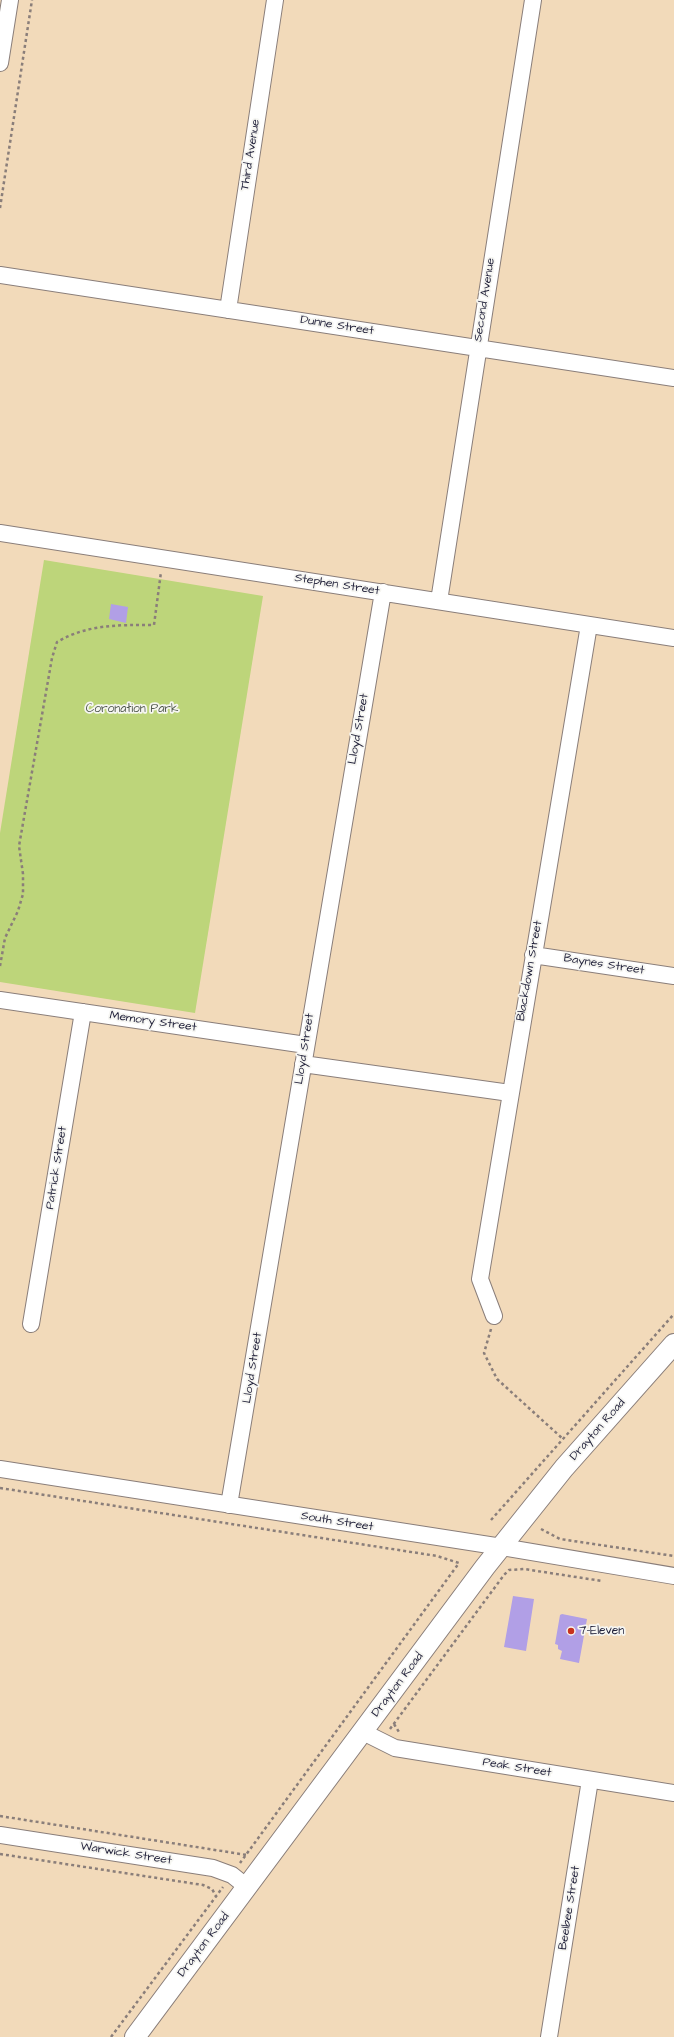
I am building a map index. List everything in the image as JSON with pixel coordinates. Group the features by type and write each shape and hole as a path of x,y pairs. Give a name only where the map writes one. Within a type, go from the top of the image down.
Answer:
{"main road":[{"name":"Drayton Road","path":"135,2037 239,1881 363,1732 502,1546 564,1468 674,1344"}],"street":[{"path":"0,63 10,0"},
{"name":"Third Avenue","path":"228,310 274,0"},
{"name":"Second Avenue","path":"439,601 533,0"},
{"name":"Dunne Street","path":"0,275 674,378"},
{"name":"Stephen Street","path":"0,533 162,557 674,638"},
{"name":"Lloyd Street","path":"230,1505 382,592"},
{"name":"Blackdown Street","path":"494,1316 480,1279 589,625"},
{"name":"Baynes Street","path":"533,955 674,976"},
{"name":"Memory Street","path":"0,1000 306,1045"},
{"name":"Patrick Street","path":"31,1324 83,1012"},
{"path":"303,1064 510,1093"},
{"name":"South Street","path":"0,1469 502,1546 674,1576"},
{"name":"Peak Street","path":"363,1732 395,1748 674,1793"},
{"name":"Beelbee Street","path":"549,2037 590,1780"},
{"name":"Warwick Street","path":"0,1835 213,1868 239,1881"}],"path":[{"path":"0,208 32,0"},
{"path":"0,966 5,938 18,911 23,894 23,874 19,846 52,658 57,642 70,634 91,627 110,625 154,625 162,557"},
{"path":"492,1520 674,1314"},
{"path":"494,1316 484,1353 497,1379 563,1439"},
{"path":"0,1488 437,1556 459,1563 246,1855 239,1881 216,1896 111,2037"},
{"path":"541,1529 560,1539 674,1556"},
{"path":"381,1741 446,1651 509,1570 524,1569 594,1580"},
{"path":"0,1816 246,1855"},
{"path":"0,1854 203,1885 212,1889 216,1896"}],"green space":[{"name":"Coronation Park","path":"44,560 263,596 195,1013 0,982 0,833"}],"building":[{"path":"111,604 128,607 126,623 109,619"},
{"path":"513,1596 534,1599 526,1651 504,1647"},
{"name":"7-Eleven","path":"562,1614 587,1619 579,1663 560,1659 562,1651 558,1649 558,1645 555,1644 560,1615"}],"place":[{"name":"7-Eleven","path":"571,1631"}]}
